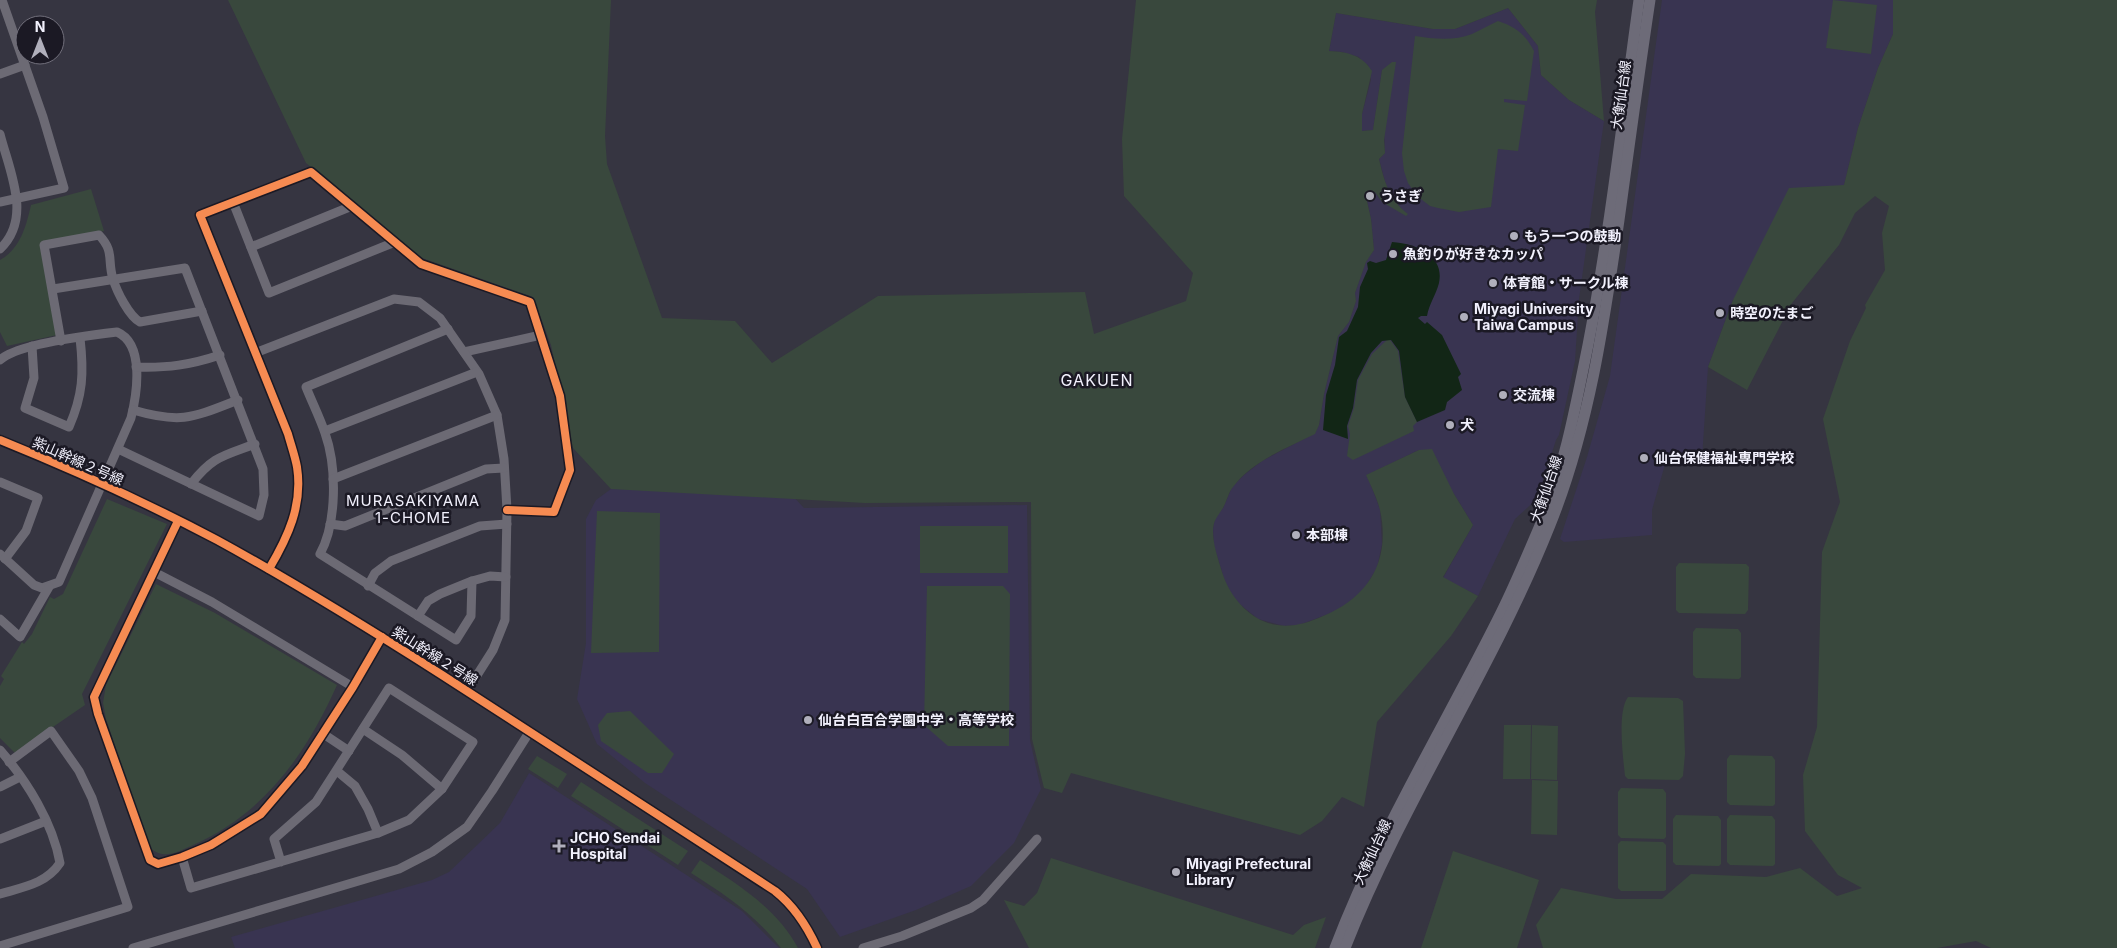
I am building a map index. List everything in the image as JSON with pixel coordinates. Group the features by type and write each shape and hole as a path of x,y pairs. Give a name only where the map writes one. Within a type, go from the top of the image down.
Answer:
{"main road":[{"name":"大衡仙台線","path":"1345,948 1375,879 1391,832 1502,611 1542,520 1564,453 1575,411 1598,293 1639,0"},
{"name":"大衡仙台線","path":"1335,948 1356,894 1507,624 1531,574 1563,489 1588,404 1600,344 1650,0"}],"street":[{"path":"0,202 64,188 43,117 2,0"},
{"path":"0,74 24,66"},
{"path":"0,134 2,150 14,183 17,199 17,217 10,240 0,249"},
{"path":"269,569 286,539 296,511 297,468 288,434 200,215 311,172 421,264 530,302 560,396 570,470 554,512 507,510"},
{"path":"233,202 269,293 395,242"},
{"path":"251,247 352,206"},
{"path":"61,342 44,245 99,236 108,245 113,280 132,318 140,322 202,311"},
{"path":"53,289 185,268 238,400 263,469 264,496 258,516 118,449"},
{"path":"255,353 394,299 419,302 440,318 477,372 498,414 507,510 505,620 493,650 467,691"},
{"path":"448,330 306,387 324,431 333,470 333,512 320,554 456,640 471,616 472,581"},
{"path":"0,482 38,498 26,531 2,556 34,585 42,588 59,582 118,449 133,410 136,367 130,342 124,335 117,332 32,346 2,354"},
{"path":"464,352 541,335"},
{"path":"32,346 34,378 25,408 69,427 78,406 83,380 80,338"},
{"path":"136,367 161,368 192,364 220,355"},
{"path":"324,431 477,372"},
{"path":"133,410 160,418 179,418 197,416 238,400"},
{"path":"333,479 498,414"},
{"name":"紫山幹線２号線","path":"0,440 102,484 178,521 269,569 382,637 530,731 774,891 794,910 808,928 817,948"},
{"path":"191,484 204,467 213,460 255,444"},
{"path":"330,524 345,526 486,469 504,468"},
{"path":"178,521 94,697 98,714 150,860 158,864 182,858 211,845 261,814 302,766 353,687 382,637"},
{"path":"368,586 375,573 391,561 480,526 507,524"},
{"path":"154,572 212,602 353,687"},
{"path":"418,616 428,601 440,594 490,576 506,577"},
{"path":"0,619 20,637 49,587"},
{"path":"182,858 191,888 280,862 378,833 408,820 442,789 472,742 389,688 316,802 274,840 280,862"},
{"path":"363,729 402,756 442,789"},
{"path":"0,946 128,907 92,798 80,771 51,731 9,762"},
{"path":"133,948 399,868 432,852 467,827 530,731"},
{"path":"322,733 349,751"},
{"path":"0,750 20,776 46,821 57,849 60,863 53,874 42,881 0,894"},
{"path":"337,771 355,786 378,833"},
{"path":"0,787 20,776"},
{"path":"0,839 46,821"},
{"path":"863,948 902,936 971,908 983,900 1037,839"}],"shaded area":[{"path":"228,0 611,0 605,136 607,164 662,318 735,321 772,363 878,296 1085,292 1094,334 1186,301 1193,273 1124,196 1122,139 1136,0 1597,0 1595,12 1604,121 1569,100 1541,75 1538,46 1508,8 1455,29 1433,29 1336,13 1329,51 1354,55 1364,61 1372,71 1362,114 1362,131 1373,130 1382,70 1392,62 1396,62 1384,140 1385,153 1379,159 1385,182 1392,196 1408,214 1406,216 1382,202 1375,192 1365,192 1371,219 1374,250 1366,262 1355,293 1356,301 1349,322 1338,336 1324,394 1319,425 1315,434 1260,462 1241,478 1230,492 1215,521 1213,531 1216,552 1225,580 1239,603 1252,615 1268,623 1282,626 1296,625 1317,619 1339,608 1353,598 1373,575 1379,561 1383,528 1376,497 1366,475 1419,450 1432,449 1454,494 1473,525 1443,577 1478,596 1451,636 1377,722 1364,807 1342,797 1322,821 1300,835 1071,773 1062,793 1044,788 1032,739 1031,502 865,503 611,489 573,448 551,345 533,297 422,258 306,163"},
{"path":"1662,0 1893,0 1893,34 1878,68 1858,128 1844,185 1733,300 1708,367 1702,459 1666,461 1652,510 1652,535 1564,542 1560,539 1587,457 1610,376"},
{"path":"1833,0 1877,5 1871,54 1826,48"},
{"path":"1893,0 2117,0 2117,948 1991,948 1976,941 1937,948 1543,948 1536,925 1561,888 1616,899 1662,899 1691,874 1766,877 1800,868 1837,896 1862,888 1838,875 1805,831 1803,775 1817,727 1822,552 1840,502 1823,419 1850,341 1866,308 1865,305 1885,270 1882,233 1889,206 1875,196 1855,213 1839,245 1792,303 1747,390 1708,367 1733,300 1789,188 1844,185 1858,128 1878,68 1893,34"},
{"name":"Miyagi University Taiwa Campus","path":"1508,8 1538,46 1541,75 1569,100 1604,121 1579,299 1575,361 1559,435 1537,499 1515,519 1478,596 1443,578 1473,525 1454,494 1419,450 1367,475 1380,509 1382,544 1377,568 1363,591 1339,610 1299,625 1284,626 1258,619 1236,601 1226,585 1214,546 1213,529 1215,517 1223,508 1232,487 1244,475 1262,461 1315,433 1319,425 1324,394 1338,336 1349,322 1356,301 1355,293 1366,261 1374,250 1371,219 1365,192 1375,192 1382,202 1401,209 1387,189 1379,159 1385,153 1382,70 1373,130 1362,131 1362,114 1371,80 1368,65 1362,62 1359,57 1342,52 1329,51 1336,13 1433,29 1455,29"},
{"path":"1498,21 1519,32 1534,51 1527,101 1504,99 1504,102 1525,105 1518,151 1498,149 1491,207 1459,212 1430,206 1417,196 1408,183 1404,171 1402,153 1415,36 1437,39 1458,38 1472,34"},
{"path":"91,189 104,231 47,242 57,335 7,346 0,332 0,260 13,250 21,237 31,205"},
{"path":"1392,242 1418,248 1426,252 1437,264 1440,273 1438,287 1427,316 1418,318 1425,324 1427,322 1442,335 1461,374 1458,377 1462,390 1447,402 1445,410 1417,422 1405,397 1399,351 1391,340 1382,341 1371,353 1357,380 1353,408 1347,426 1348,439 1323,430 1326,395 1335,365 1339,337 1347,331 1358,307 1360,287 1368,269 1367,263 1370,261 1376,263 1386,260"},
{"path":"1387,340 1390,340 1398,351 1405,397 1417,422 1413,426 1414,431 1353,460 1347,456 1350,434 1348,426 1354,408 1358,380 1372,354"},
{"name":"仙台白百合学園中学・高等学校","path":"611,489 788,491 804,508 1027,505 1030,740 1041,789 1014,843 971,886 916,910 840,937 807,889 645,783 597,744 577,699 586,643 586,519 596,500"},
{"path":"107,499 167,524 82,694 85,705 15,753 0,738 0,686 4,679 1,676 22,642 24,644 32,634 50,597 54,599 63,594"},
{"path":"597,511 660,513 659,652 591,653"},
{"path":"920,526 1008,526 1008,573 920,573"},
{"path":"1679,563 1746,564 1749,567 1748,610 1745,614 1679,613 1676,610 1676,567"},
{"path":"156,584 215,613 337,685 325,711 296,759 261,800 217,833 170,854 154,851 149,847 106,719 103,703 106,685"},
{"path":"927,586 1003,586 1010,594 1009,746 948,746 924,725"},
{"path":"1696,628 1738,629 1741,633 1741,677 1739,679 1696,678 1693,675 1693,632"},
{"path":"1628,697 1678,698 1683,701 1685,754 1683,776 1679,780 1628,779 1625,776 1622,724"},
{"path":"630,711 674,754 662,773 648,773 601,741 598,725 607,713"},
{"path":"1504,725 1531,725 1530,779 1503,779"},
{"path":"1532,725 1558,726 1557,780 1531,779"},
{"path":"1730,755 1772,756 1775,760 1775,804 1773,806 1730,805 1727,802 1727,759"},
{"path":"537,756 567,774 558,788 528,769"},
{"name":"JCHO Sendai Hospital","path":"529,773 742,911 779,948 235,948 231,937 432,880 449,872 500,823"},
{"path":"1532,780 1558,781 1557,835 1531,834"},
{"path":"581,782 688,851 678,865 571,796"},
{"path":"1621,788 1663,789 1666,793 1666,837 1664,839 1621,838 1618,835 1618,792"},
{"path":"1676,815 1718,816 1721,820 1721,864 1719,866 1676,865 1673,862 1673,819"},
{"path":"1730,815 1772,816 1775,820 1775,864 1773,866 1730,865 1727,862 1727,819"},
{"path":"1621,841 1663,842 1666,845 1666,890 1621,891 1618,888 1618,844"},
{"path":"1453,851 1539,880 1517,948 1421,948"},
{"path":"1051,858 1293,935 1304,925 1326,917 1315,948 1029,948 1004,900 1024,906 1037,893"},
{"path":"700,860 742,888 768,909 798,948 781,948 761,925 739,906 691,873"}],"cycle path":[{"path":"269,569 288,533 296,508 298,494 297,467 288,434 200,215 311,172 421,264 530,302 560,396 570,470 554,512 507,510"},
{"path":"0,440 110,487 191,526 274,572 386,640 775,891 799,917 817,948"},
{"path":"178,521 94,697 98,714 150,860 158,864 182,857 211,845 261,814 302,766 353,687 382,637"}],"place":[{"name":"うさぎ","path":"1370,196"},
{"name":"もう一つの鼓動","path":"1514,236"},
{"name":"魚釣りが好きなカッパ","path":"1393,254"},
{"name":"体育館・サークル棟","path":"1493,283"},
{"name":"時空のたまご","path":"1720,313"},
{"name":"Miyagi University Taiwa Campus","path":"1464,317"},
{"name":"交流棟","path":"1503,395"},
{"name":"犬","path":"1450,425"},
{"name":"仙台保健福祉専門学校","path":"1644,458"},
{"name":"本部棟","path":"1296,535"},
{"name":"仙台白百合学園中学・高等学校","path":"808,720"},
{"name":"JCHO Sendai Hospital","path":"559,846"},
{"name":"Miyagi Prefectural Library","path":"1176,872"}],"district":[{"name":"GAKUEN","path":"1097,380"},
{"name":"MURASAKIYAMA 1-CHOME","path":"413,510"}]}
